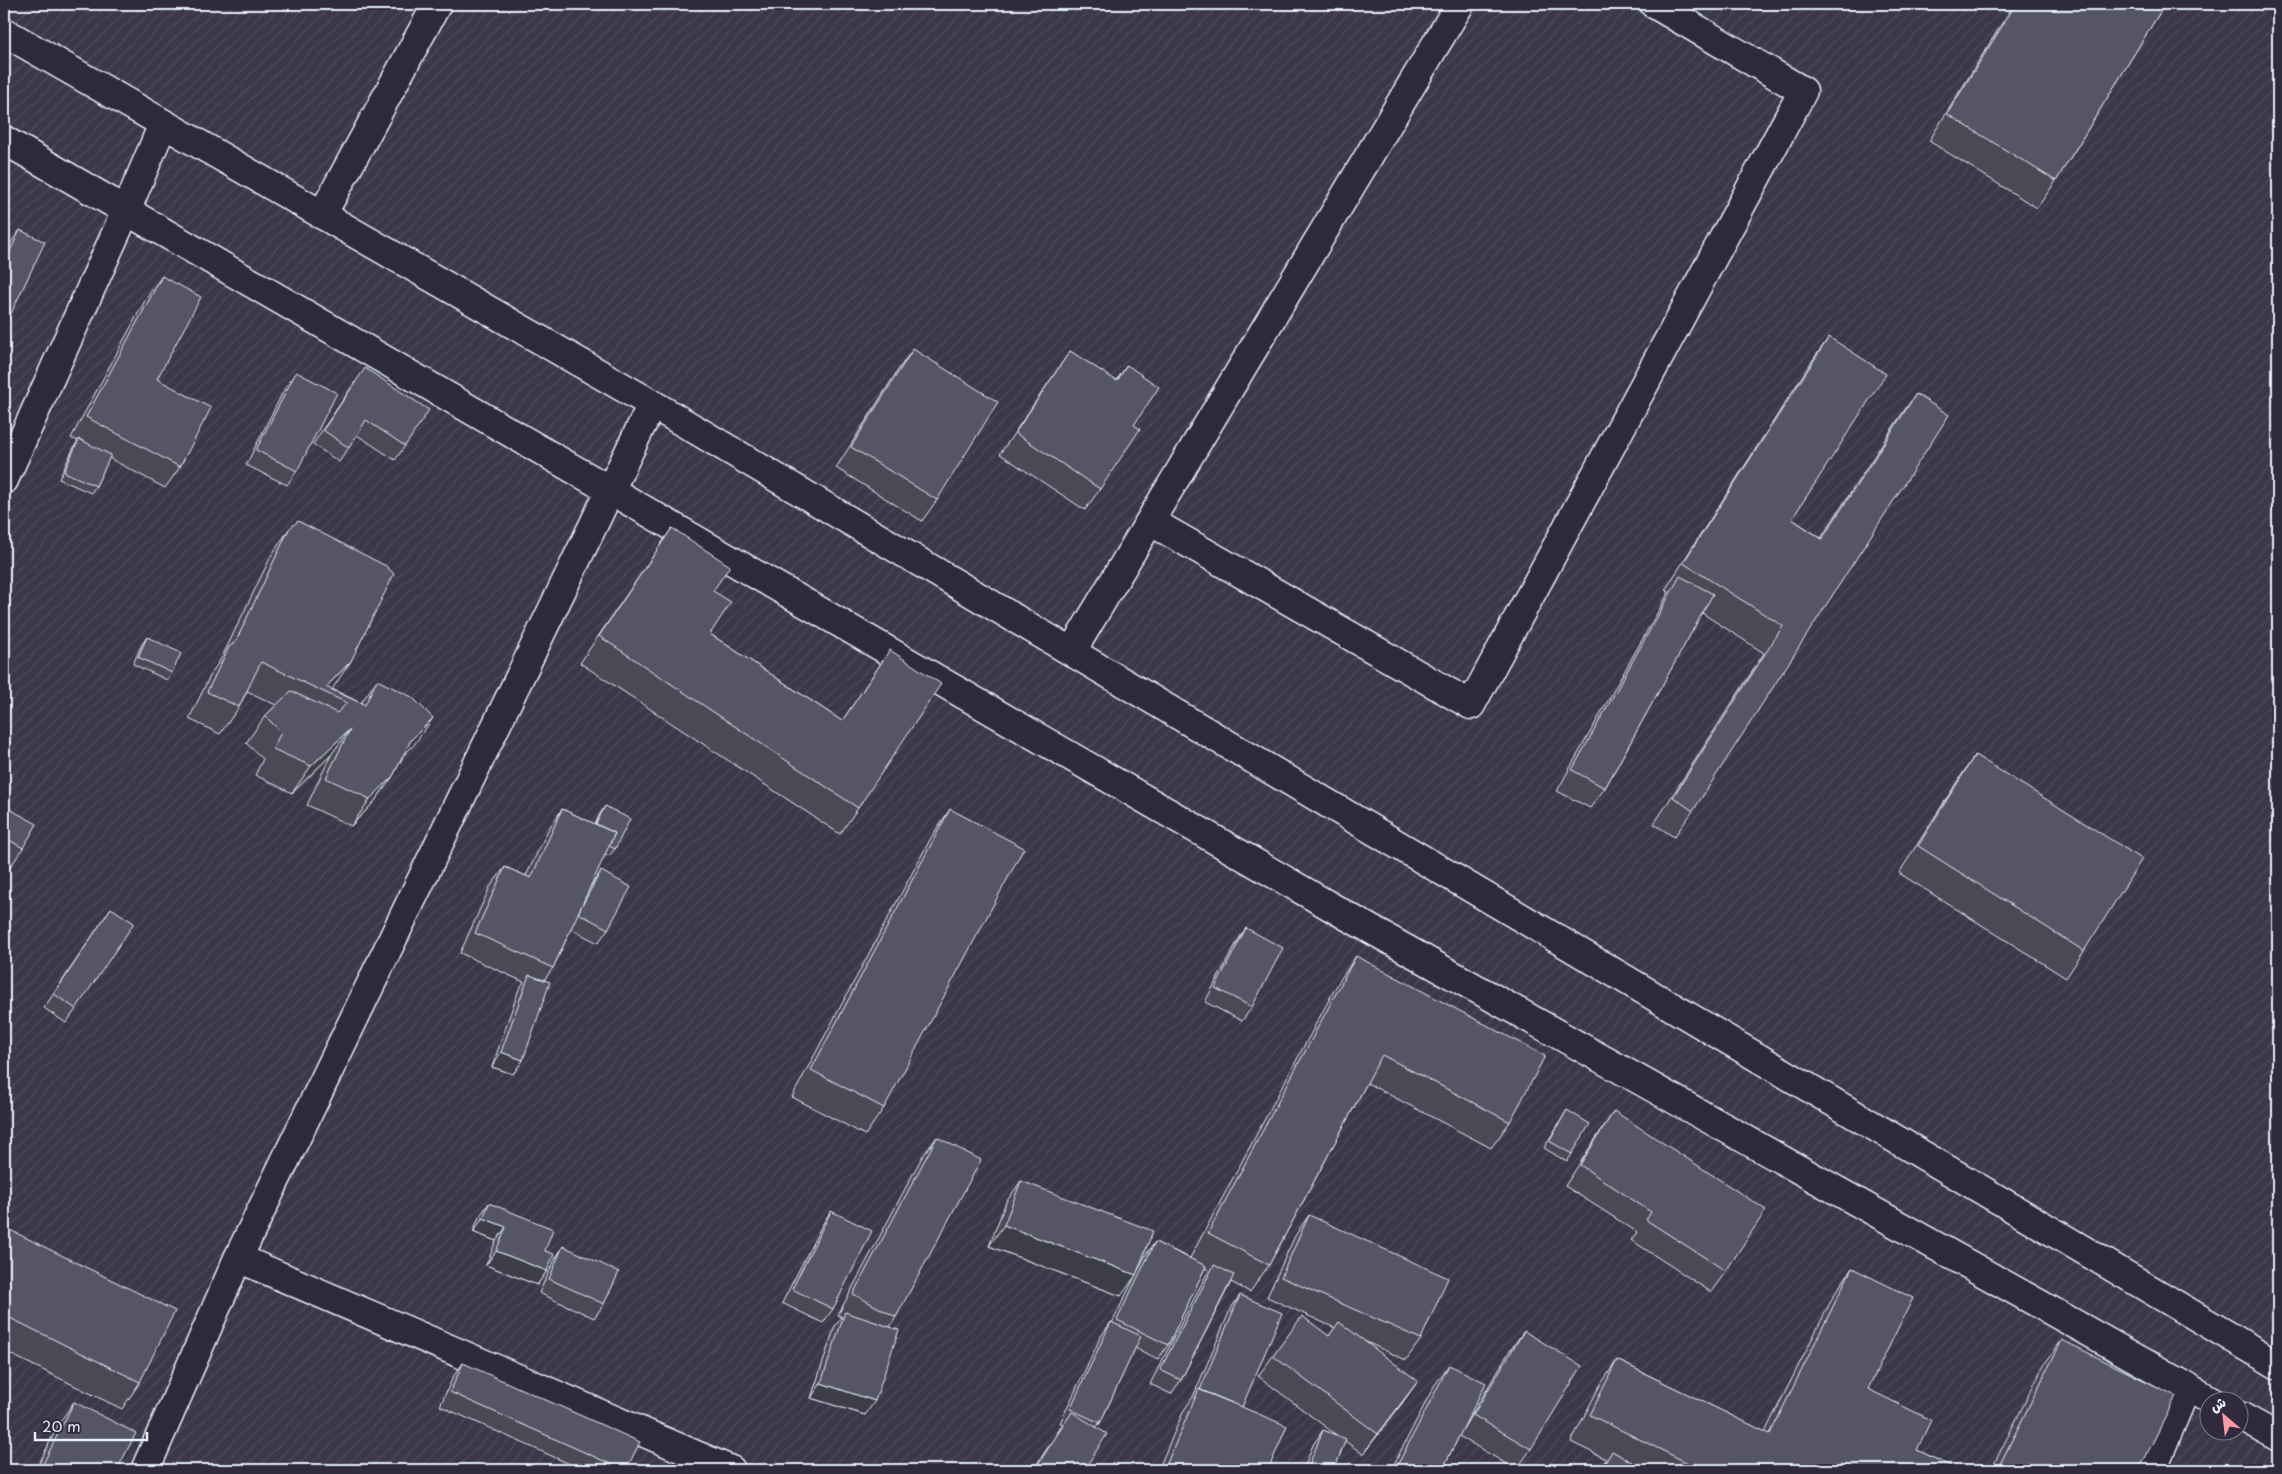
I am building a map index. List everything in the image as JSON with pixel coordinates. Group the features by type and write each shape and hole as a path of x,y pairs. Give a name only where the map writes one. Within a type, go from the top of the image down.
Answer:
{"street":[{"path":"322,215 437,4"},
{"path":"1072,651 1460,4"},
{"path":"1150,521 1470,705 1802,92 1654,4"},
{"path":"4,32 652,404 2278,1366"},
{"path":"4,480 126,211 163,124"},
{"path":"4,140 1346,916 2200,1394"},
{"path":"145,1470 238,1258 652,404"},
{"path":"238,1258 731,1470"},
{"path":"2152,1470 2187,1386"},
{"path":"2250,1422 2278,1437"}],"shaded area":[{"path":"4,4 2278,4 2278,1470 4,1470"}],"building":[{"path":"2016,4 2165,4 2056,181 1947,114"},
{"path":"20,230 45,242 4,328 4,264"},
{"path":"162,276 201,297 157,379 211,408 180,467 86,417"},
{"path":"1829,337 1886,374 1792,519 1822,539 1916,394 1949,415 1693,811 1673,797 1783,626 1683,563"},
{"path":"913,349 998,402 937,500 851,447"},
{"path":"1070,351 1117,381 1127,365 1159,387 1134,425 1140,429 1100,489 1015,433"},
{"path":"365,368 429,410 405,446 366,420 349,448 323,430"},
{"path":"296,372 337,393 297,471 256,450"},
{"path":"79,439 111,455 96,486 64,472"},
{"path":"298,521 386,566 394,574 351,661 326,687 365,705 377,680 412,697 433,718 411,740 393,776 370,799 326,778 350,729 311,766 273,749 281,732 265,716 291,691 337,713 347,703 261,662 239,707 207,692 229,647 236,641 289,529"},
{"path":"672,528 730,566 713,591 731,602 710,634 842,721 890,650 941,684 858,808 599,636"},
{"path":"1680,576 1713,594 1605,788 1572,770"},
{"path":"147,637 181,653 172,673 138,657"},
{"path":"1975,755 2142,859 2084,951 1918,846"},
{"path":"4,806 37,824 23,848 4,837"},
{"path":"605,806 630,819 615,849 609,846 615,833 596,824"},
{"path":"562,809 615,833 553,968 475,933 505,867 531,878"},
{"path":"950,809 1024,848 884,1108 811,1070"},
{"path":"601,871 631,887 608,929 578,913"},
{"path":"111,908 134,923 76,1009 54,994"},
{"path":"1246,928 1283,948 1252,1007 1215,988"},
{"path":"1356,956 1545,1056 1510,1122 1382,1055 1269,1265 1208,1233"},
{"path":"529,975 550,982 523,1060 501,1052"},
{"path":"1567,1110 1590,1124 1572,1154 1549,1141"},
{"path":"1614,1111 1766,1210 1726,1271 1646,1220 1651,1212 1580,1165"},
{"path":"937,1137 981,1160 896,1317 853,1294"},
{"path":"1021,1181 1153,1231 1136,1275 1004,1225"},
{"path":"489,1203 553,1229 545,1251 554,1254 547,1271 496,1251 506,1227 483,1218"},
{"path":"831,1211 872,1231 833,1309 792,1289"},
{"path":"1309,1215 1448,1278 1421,1339 1281,1277"},
{"path":"4,1227 175,1311 140,1382 4,1315"},
{"path":"1155,1242 1206,1266 1168,1345 1117,1320"},
{"path":"563,1246 619,1272 604,1304 549,1279"},
{"path":"1214,1265 1234,1275 1181,1380 1160,1370"},
{"path":"1852,1268 1913,1298 1868,1389 1931,1420 1917,1450 1959,1470 1702,1470 1590,1415 1617,1360 1770,1434"},
{"path":"1240,1295 1282,1313 1242,1407 1200,1390"},
{"path":"845,1312 899,1330 875,1401 821,1383"},
{"path":"1302,1316 1329,1336 1339,1322 1418,1381 1378,1434 1273,1356"},
{"path":"1111,1322 1141,1336 1100,1423 1070,1409"},
{"path":"1524,1331 1582,1366 1531,1449 1473,1415"},
{"path":"2062,1340 2176,1396 2139,1470 1997,1470"},
{"path":"463,1363 640,1442 626,1470 450,1392"},
{"path":"1449,1365 1486,1383 1442,1470 1395,1470"},
{"path":"1199,1389 1287,1426 1268,1470 1164,1470"},
{"path":"74,1402 136,1433 117,1470 40,1470"},
{"path":"1072,1412 1107,1434 1084,1470 1034,1470"},
{"path":"1323,1430 1346,1439 1334,1470 1307,1470"},
{"path":"1612,1451 1646,1470 1601,1470"},
{"path":"1518,1465 1532,1470 1516,1470"}]}
